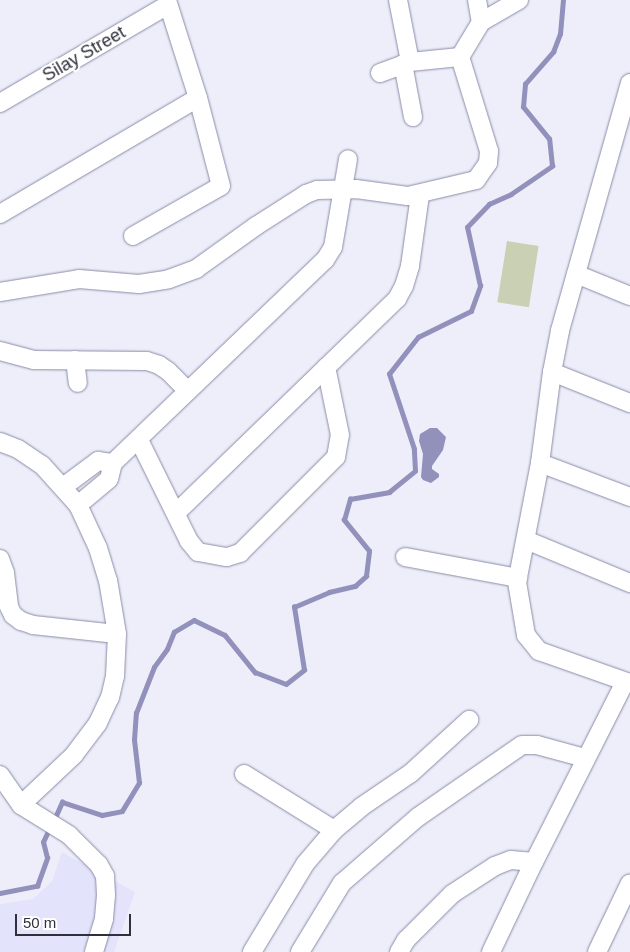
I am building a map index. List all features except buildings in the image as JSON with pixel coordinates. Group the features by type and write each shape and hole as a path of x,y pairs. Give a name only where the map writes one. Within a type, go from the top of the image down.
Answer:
{"street":[{"path":"398,0 413,117"},
{"path":"477,0 481,22"},
{"path":"0,292 79,279 139,284 170,279 196,269 256,226 306,194 317,190 342,189 397,196 420,194 476,180 488,163 489,151 460,57 481,22 519,0"},
{"path":"133,236 221,186 198,98 167,2"},
{"name":"Silay Street","path":"0,103 167,2"},
{"path":"380,73 406,63 460,57"},
{"path":"491,952 585,758 628,682 540,652 526,635 518,578 540,463 552,372 560,331 630,83"},
{"path":"0,214 198,98"},
{"path":"78,505 109,479 114,463 325,260 332,247 348,159"},
{"path":"176,513 386,311 404,286 410,266 420,194"},
{"path":"576,274 630,296"},
{"path":"0,351 34,360 147,361 159,365 168,371 188,391"},
{"path":"75,360 78,383"},
{"path":"139,440 198,552 212,556 227,557 240,553 336,457 340,435 326,367"},
{"path":"552,372 630,403"},
{"path":"0,442 18,449 34,460 63,487 78,505 98,548 108,580 117,634 115,676 110,696 98,723 28,810"},
{"path":"63,487 98,461 114,463"},
{"path":"540,463 630,497"},
{"path":"526,540 630,583"},
{"path":"405,556 518,578"},
{"path":"0,559 5,572 9,607 13,615 21,621 33,625 117,634"},
{"path":"252,952 305,864 334,830 380,793 411,773 469,720"},
{"path":"300,952 342,882 418,818 522,745 537,745 585,758"},
{"path":"244,774 334,830"},
{"path":"0,775 28,810 69,835 99,865 105,876 104,919 94,952"},
{"path":"399,952 406,940 452,894 495,866 511,860 534,862"},
{"path":"597,952 630,883"}],"shaded area":[{"path":"62,852 135,892 114,952 0,952 0,904 33,899 52,881"}],"green space":[{"path":"507,241 539,246 529,307 497,302"}],"water":[{"path":"430,428 437,428 446,437 443,450 432,466 432,469 439,474 439,477 431,483 423,480 421,477 423,454 419,441 420,434"}],"waterway":[{"path":"54,820 62,802 102,815 122,811 139,783 134,740 136,713 154,667 167,649 174,632 194,620 225,635 255,672 286,684 304,670 294,607 329,592 355,586 366,576 369,551 344,520 350,499 389,492 415,471 414,449 389,374 418,337 471,311 480,286 467,227 489,204 511,194 552,166 549,139 523,107 525,84 553,52 560,34 563,0"},
{"path":"0,893 37,886 47,858 43,842 50,827"}]}
